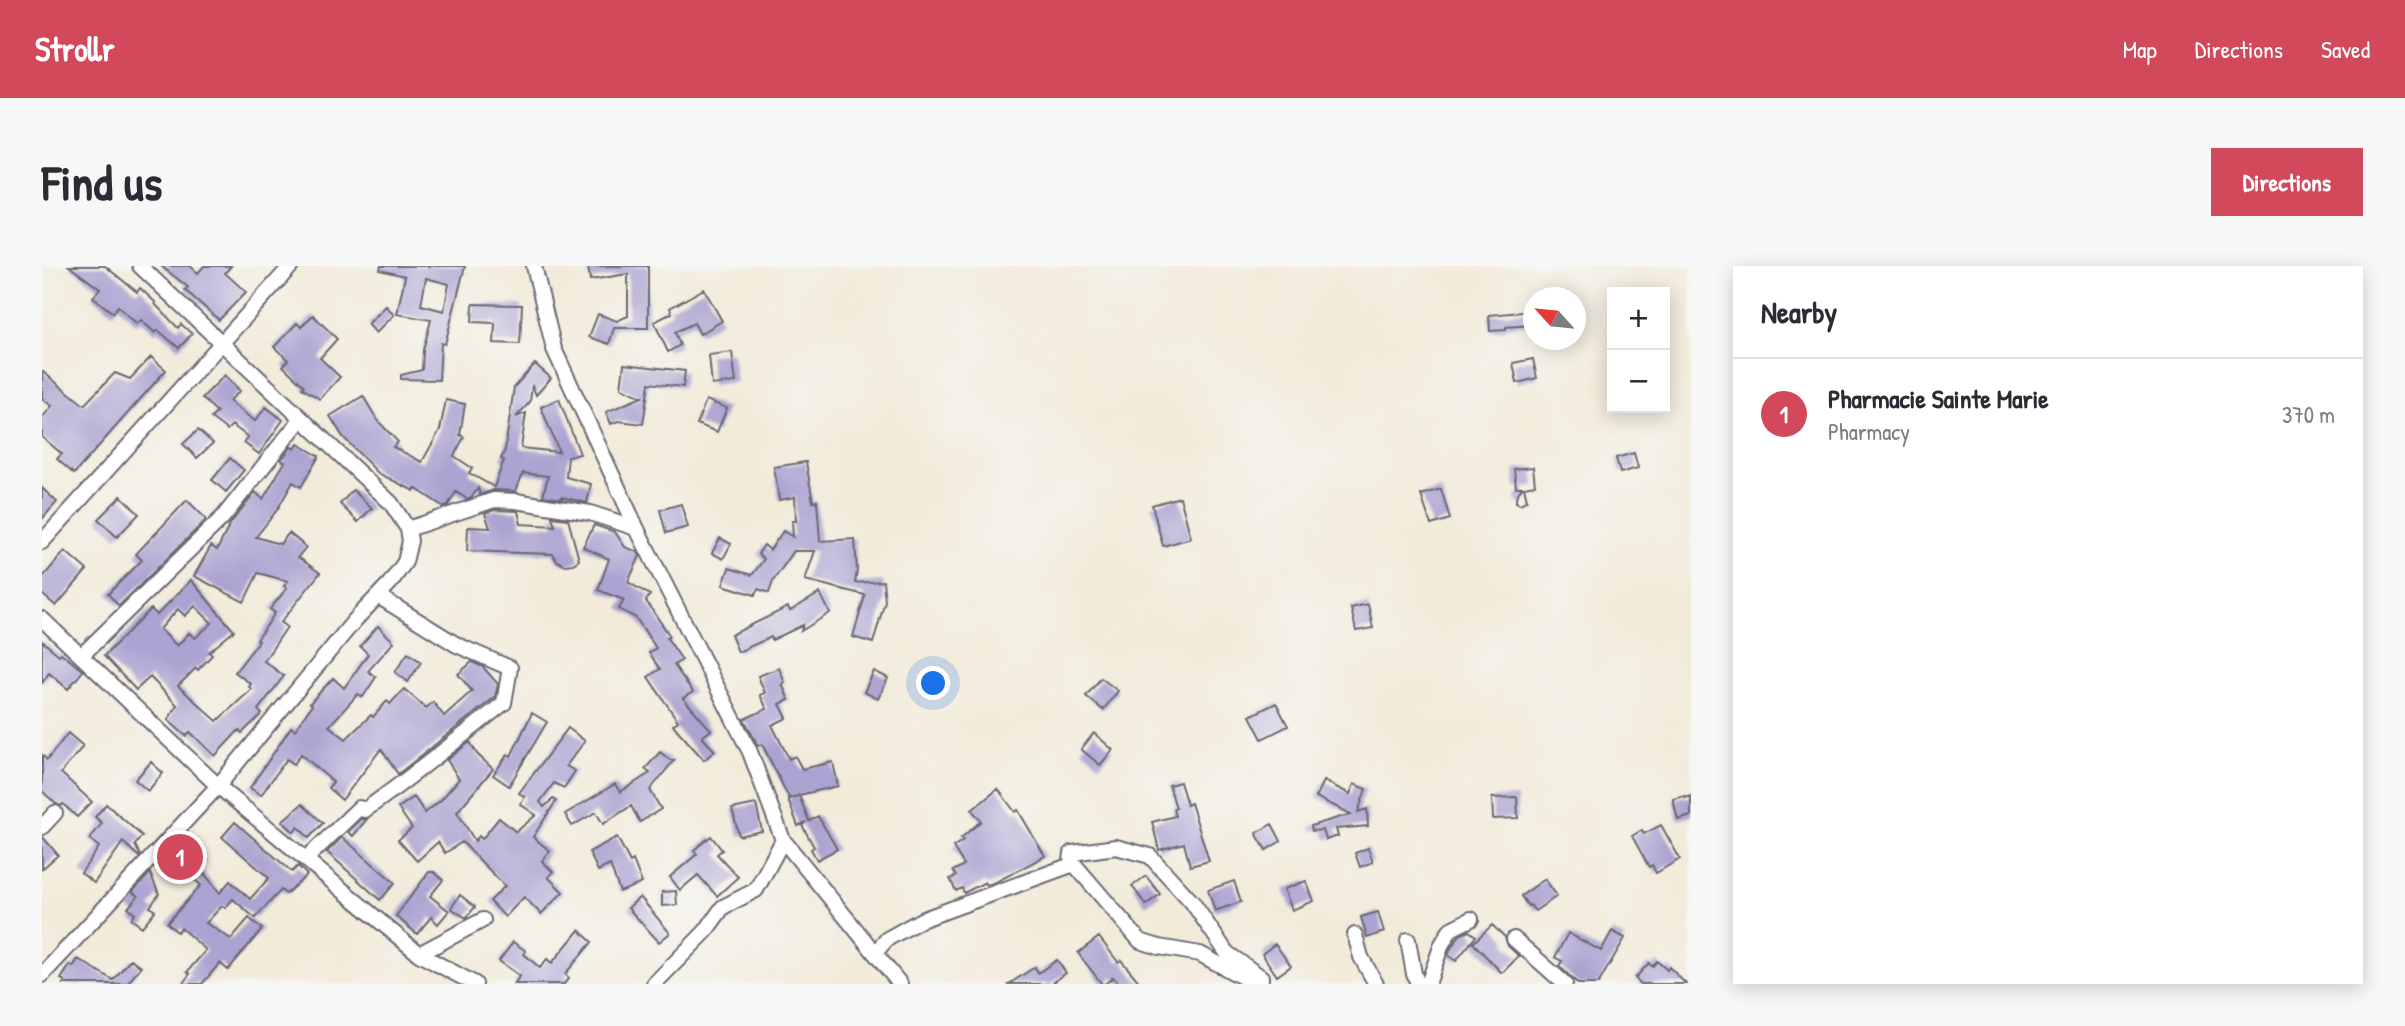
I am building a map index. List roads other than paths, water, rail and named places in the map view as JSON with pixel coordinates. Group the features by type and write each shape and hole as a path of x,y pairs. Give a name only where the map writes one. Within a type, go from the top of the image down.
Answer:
{"street":[{"path":"42,975 218,786 405,562 410,541 408,529 391,503 140,266"},
{"path":"42,542 291,266"},
{"path":"534,266 554,349 638,531 750,752 783,840 900,984"},
{"path":"81,656 223,517 301,419"},
{"path":"408,529 494,500 590,513 638,531"},
{"path":"307,858 359,808 365,810 411,778 504,703 510,668 457,645 378,596"},
{"path":"42,619 218,786 419,954 475,984"},
{"path":"42,827 55,813"},
{"path":"654,984 705,932 723,906 756,890 783,840"},
{"path":"1255,984 1253,980 1246,979 1200,954 1140,941 1071,861 1072,853 1116,847 1150,856 1192,902 1227,953 1261,977 1261,984"},
{"path":"875,953 887,939 921,920 1074,864"},
{"path":"1428,984 1441,944 1451,929 1471,919"},
{"path":"419,954 483,920"},
{"path":"1355,935 1361,957 1376,984"},
{"path":"1514,939 1565,984"},
{"path":"1408,940 1418,984"}],"place":[{"name":"Pharmacie Sainte Marie","path":"180,857"}]}
